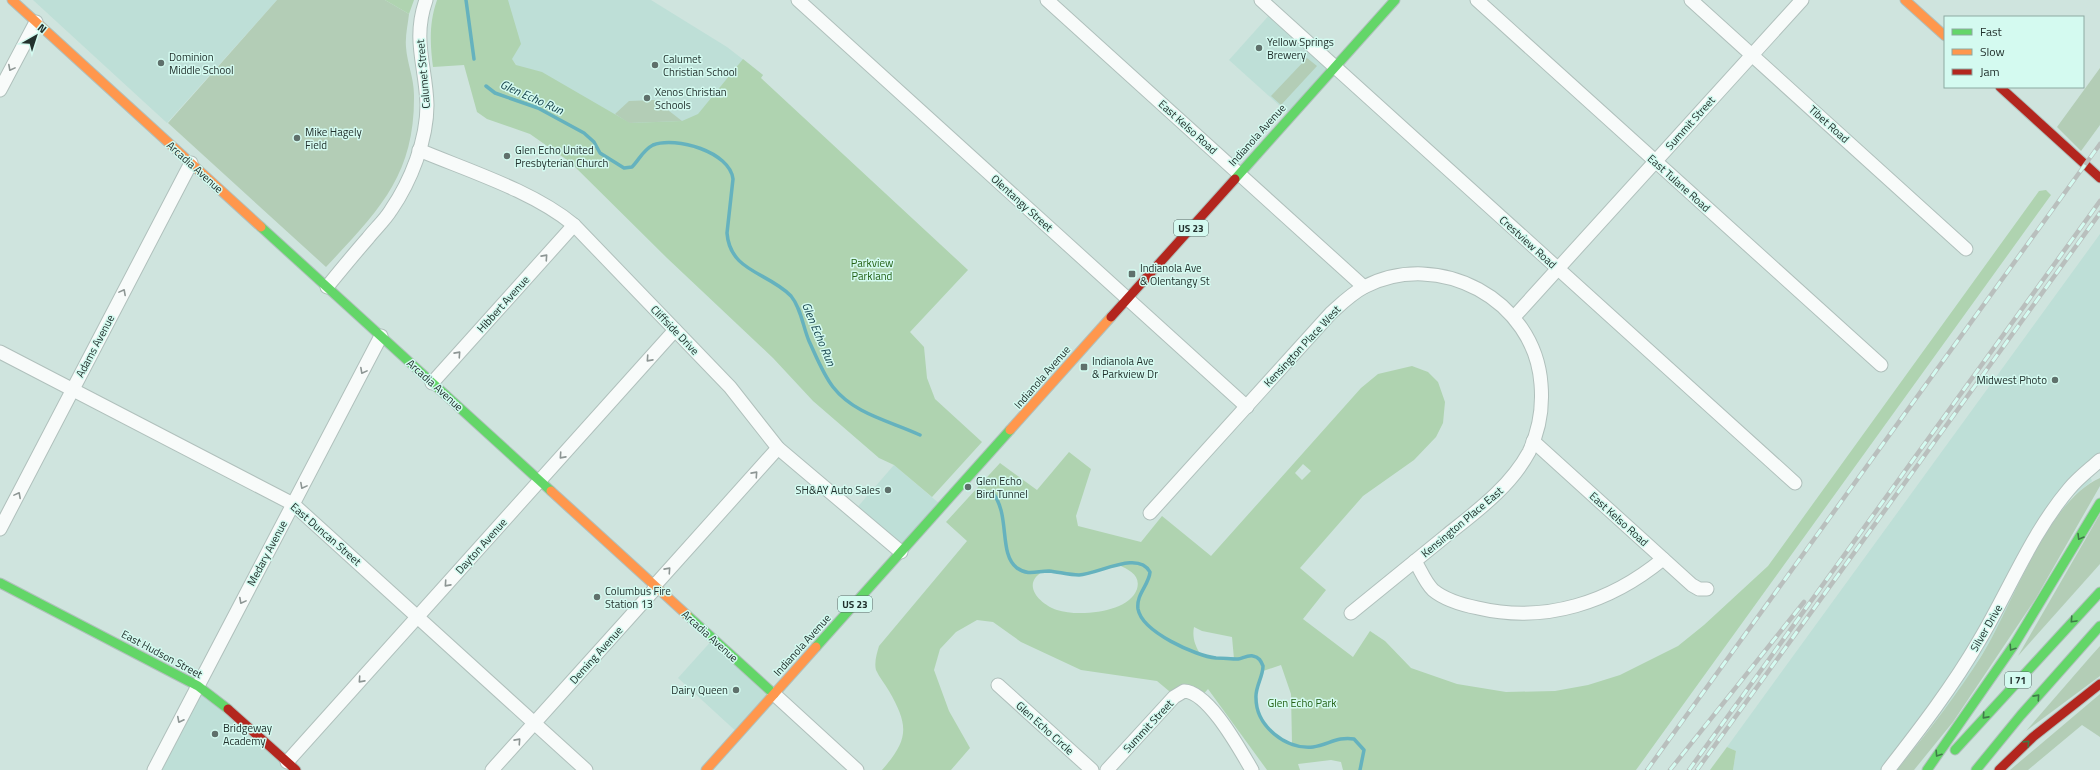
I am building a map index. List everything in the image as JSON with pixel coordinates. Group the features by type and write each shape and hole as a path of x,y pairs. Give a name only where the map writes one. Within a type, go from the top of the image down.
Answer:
{"main road":[{"name":"Arcadia Avenue","path":"12,0 774,694"},
{"name":"Indianola Avenue","path":"706,770 1395,0"},
{"path":"1906,0 1944,35"},
{"path":"2001,88 2100,178"},
{"path":"1927,770 2014,645 2100,503"},
{"name":"East Hudson Street","path":"0,583 198,686 226,707 292,766"},
{"name":"I 71","path":"1943,764 2100,592"},
{"name":"I 71","path":"1976,770 2020,715 2100,626"},
{"path":"1999,770 2033,737 2100,684"}],"street":[{"name":"Calumet Street","path":"327,287 391,210 410,175 419,150 427,108 425,82 419,44 420,25 426,0"},
{"name":"Olentangy Street","path":"798,0 1247,407"},
{"name":"East Kelso Road","path":"1047,0 1364,287"},
{"name":"Crestview Road","path":"1261,0 1795,483"},
{"name":"East Tulane Road","path":"1477,0 1881,365"},
{"name":"Tibet Road","path":"1691,0 1966,249"},
{"name":"Summit Street","path":"1514,317 1802,0"},
{"path":"0,90 36,22"},
{"name":"Cliffside Drive","path":"419,150 544,204 574,225 748,408 778,448 901,552"},
{"name":"Adams Avenue","path":"0,529 191,163"},
{"name":"Hibbert Avenue","path":"432,383 574,225"},
{"name":"Kensington Place West","path":"1150,513 1331,313 1348,298 1364,287 1388,278 1412,274 1454,279 1474,286 1490,295 1514,317"},
{"name":"Kensington Place East","path":"1351,613 1502,489 1521,465 1533,441 1541,410 1540,377 1531,345 1514,317"},
{"name":"Dayton Avenue","path":"292,766 418,617 675,330"},
{"name":"Medary Avenue","path":"154,770 381,336"},
{"name":"East Duncan Street","path":"0,352 293,504 586,770"},
{"name":"East Kelso Road","path":"1533,441 1695,588 1701,590 1707,589"},
{"name":"Deming Avenue","path":"492,770 778,448"},
{"name":"Silver Drive","path":"1888,770 1923,724 1979,642 2044,524 2058,503 2076,482 2100,460"},
{"name":"Silver Drive","path":"2076,482 2100,473"},
{"path":"1416,561 1429,585 1443,596 1469,606 1487,610 1527,614 1563,610 1598,599 1626,586 1663,559"},
{"name":"Glen Echo Circle","path":"998,685 1092,770"},
{"name":"Summit Street","path":"1107,770 1174,697 1184,691 1193,693 1210,707 1252,770"},
{"name":"Arcadia Avenue","path":"774,694 858,770"}],"shaded area":[{"name":"Dominion Middle School","path":"33,0 277,0 167,123"},
{"name":"Mike Hagely Field","path":"277,0 385,0 409,14 406,47 414,95 413,123 408,148 400,170 390,190 377,209 362,228 326,267 168,123"},
{"name":"Xenos Christian Schools","path":"496,0 651,0 727,47 763,75 646,181 521,71 507,53"},
{"path":"1273,11 1335,67 1291,116 1229,60"},
{"path":"1307,58 1317,66 1281,105 1271,96"},
{"path":"2100,68 2100,125 2081,151 2057,127"},
{"path":"655,100 682,121 629,123 615,114 629,101"},
{"path":"2100,234 2100,460 2087,470 2092,481 2072,497 1983,653 1961,688 1897,770 1733,770 1736,751 1727,747"},
{"path":"894,465 941,505 901,549 855,510"},
{"path":"2100,478 2100,486 2036,598 1953,722 1914,770 1897,770 1941,714 1982,655 2033,556 2048,531 2064,508 2081,490"},
{"path":"2100,514 2100,564 2018,656"},
{"path":"714,638 777,695 740,735 678,678"},
{"path":"2100,646 2100,676 2026,731 2091,656"},
{"name":"Bridgeway Academy","path":"198,686 296,770 154,770"},
{"path":"2100,694 2100,737 2082,725 2028,770 2010,770"}],"green space":[{"path":"385,0 414,0 409,14"},
{"name":"Parkview Parkland","path":"437,0 508,0 521,44 512,59 516,65 542,72 630,123 682,121 698,114 743,59 763,75 761,78 968,270 910,332 924,347 927,378 935,399 982,442 932,497 894,465 879,458 813,401 773,358 667,258 570,162 530,134 487,119 477,112 464,65 433,67 431,34 434,9"},
{"name":"Glen Echo Park","path":"2046,190 2051,195 1636,770 1343,770 1341,762 1331,760 1298,764 1300,770 1267,770 1208,689 1200,698 1175,696 1157,681 1081,670 1021,642 993,622 977,620 956,632 940,649 934,670 949,711 970,748 951,770 882,770 897,750 903,732 903,723 896,703 875,667 879,646 967,541 946,522 1000,463 1037,490 1069,452 1091,469 1076,516 1078,526 1141,542 1162,516 1211,556 1361,388 1378,374 1412,366 1428,372 1438,382 1445,402 1443,423 1436,437 1414,460 1363,496 1300,568 1326,590 1303,619 1353,657 1370,631 1385,641 1411,668 1457,684 1506,692 1555,691 1588,685 1620,675 1678,646 1704,625 1768,566 2039,191","holes":["1303,464 1311,471 1302,480 1295,473","1119,565 1130,571 1136,577 1138,584 1137,589 1132,597 1114,608 1089,613 1077,613 1057,610 1051,607 1039,599 1033,588 1033,583 1036,577 1042,572 1080,575 1090,574","1194,627 1202,631 1232,637 1234,659 1201,655 1194,641","1281,665 1291,694 1292,744 1285,741 1271,730 1260,716 1255,700 1256,691 1263,671"]},
{"path":"1727,747 1736,751 1733,770 1710,770"}],"waterway":[{"name":"Glen Echo Run","path":"466,0 474,59"},
{"name":"Glen Echo Run","path":"486,86 495,93 538,108 584,133 594,142 600,153 624,168 632,167 644,152 653,145 663,143 675,143 700,148 722,161 730,169 733,179 727,233 730,246 735,256 743,264 782,288 791,296 800,312 809,341 823,371 829,382 842,396 851,404 873,416 920,435"},
{"name":"Glen Echo Run","path":"992,492 998,501 1001,511 1008,553 1011,562 1017,568 1025,572 1049,571 1079,575 1128,563 1137,563 1144,566 1150,572 1139,599 1138,609 1142,618 1149,626 1171,641 1196,653 1216,658 1238,659 1249,656 1257,657 1263,666 1256,694 1257,708 1267,727 1283,740 1293,745 1303,747 1313,747 1348,738 1354,739 1364,750 1360,770"}],"railway":[{"path":"1647,770 2100,144"},
{"path":"1689,770 2100,201"},
{"path":"1697,770 2100,213"},
{"path":"1670,770 1804,602"}],"traffic: fast":[{"path":"1235,179 1395,0"},
{"path":"261,227 551,491"},
{"path":"816,647 1010,430"},
{"path":"1927,770 2014,645 2100,503"},
{"path":"0,583 198,686 228,709"},
{"path":"1955,750 2100,592"},
{"path":"687,615 774,694"},
{"path":"1976,770 2021,715 2100,626"}],"traffic: slow":[{"path":"12,0 261,227"},
{"path":"1905,0 1944,35"},
{"path":"1010,430 1111,317"},
{"path":"551,491 687,615"},
{"path":"706,770 816,647"}],"traffic: jam":[{"path":"2001,88 2100,178"},
{"path":"1111,317 1235,179"},
{"path":"1999,770 2033,737 2100,684"},
{"path":"228,709 296,770"}],"place":[{"name":"Yellow Springs Brewery","path":"1259,48"},
{"name":"Dominion Middle School","path":"161,63"},
{"name":"Calumet Christian School","path":"655,65"},
{"name":"Xenos Christian Schools","path":"647,98"},
{"name":"Mike Hagely Field","path":"297,138"},
{"name":"Glen Echo United Presbyterian Church","path":"507,156"},
{"name":"Indianola Ave & Olentangy St","path":"1132,274"},
{"name":"Indianola Ave & Parkview Dr","path":"1084,367"},
{"name":"Midwest Photo","path":"2055,380"},
{"name":"Glen Echo Bird Tunnel","path":"968,487"},
{"name":"SH&AY Auto Sales","path":"888,490"},
{"name":"Columbus Fire Station 13","path":"597,597"},
{"name":"Dairy Queen","path":"736,690"},
{"name":"Bridgeway Academy","path":"215,734"}]}
